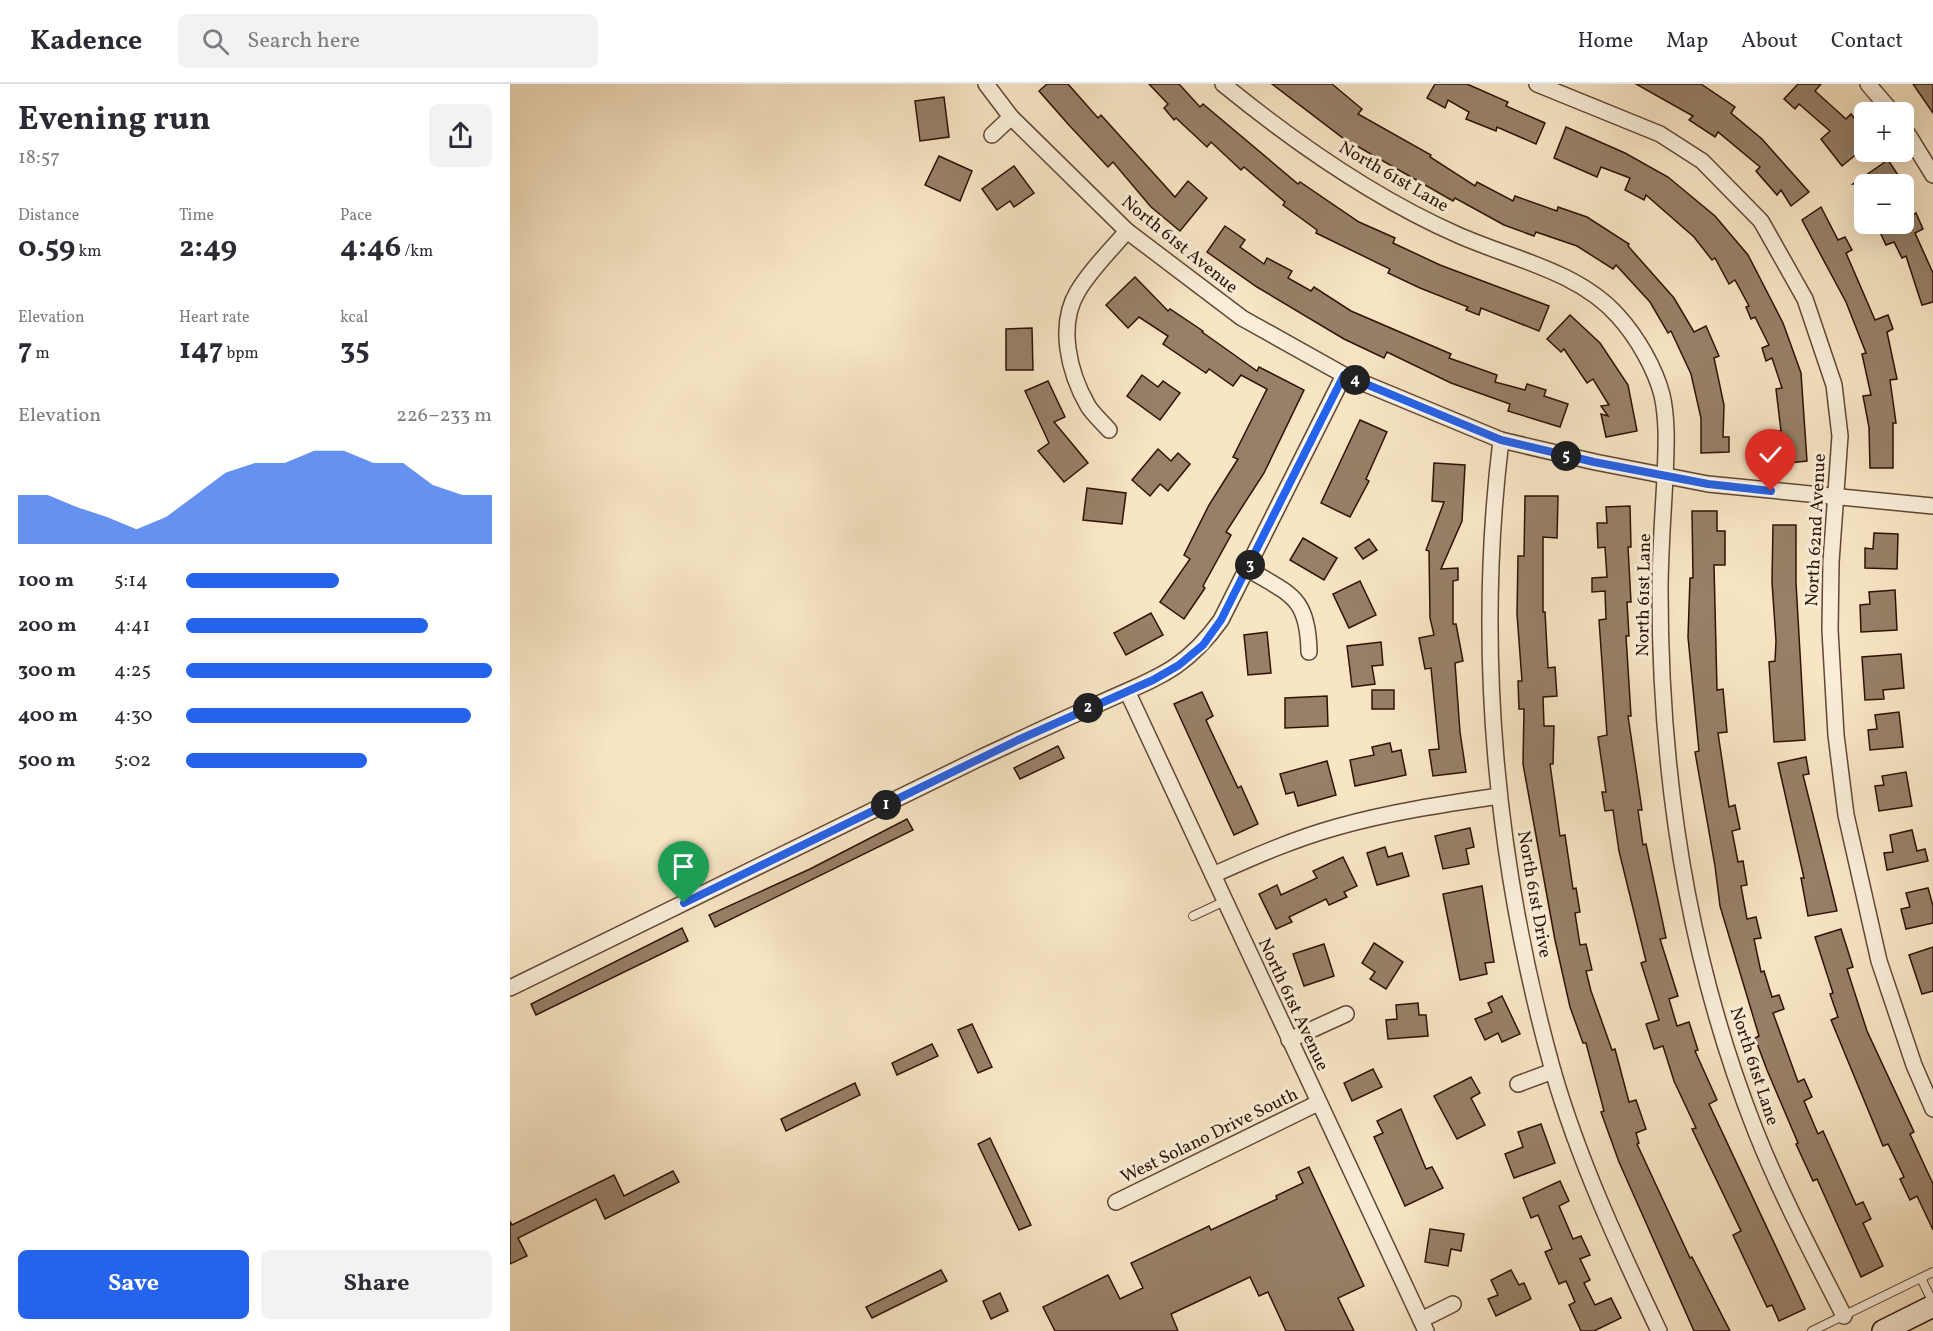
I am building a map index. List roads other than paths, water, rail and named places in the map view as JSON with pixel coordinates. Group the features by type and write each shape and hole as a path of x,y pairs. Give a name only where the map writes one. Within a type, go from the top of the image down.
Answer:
{"main road":[{"path":"1883,1331 1932,1309"}],"street":[{"name":"North 61st Avenue","path":"986,84 1011,117 1127,231 1242,318 1344,375 1501,440 1708,484 1933,506"},
{"name":"North 61st Lane","path":"1223,84 1304,145 1366,185 1457,235 1534,264 1586,289 1616,313 1645,356 1662,395 1667,444 1660,589 1662,707 1679,850 1695,930 1712,996 1754,1129 1776,1179 1844,1316"},
{"name":"North 62nd Avenue","path":"1537,84 1660,134 1702,161 1761,221 1805,299 1834,385 1840,436 1835,498 1830,630 1836,735 1846,815 1879,962 1910,1055 1933,1109"},
{"path":"1868,84 1883,102"},
{"path":"992,135 1011,117"},
{"path":"1914,144 1933,175"},
{"path":"1109,430 1088,406 1076,376 1067,347 1068,320 1077,292 1127,231"},
{"path":"510,988 1018,740 1128,693 1179,665 1203,645 1221,620 1344,375"},
{"name":"North 61st Drive","path":"1501,440 1493,500 1490,633 1499,796 1518,923 1553,1071 1603,1208 1659,1331"},
{"path":"1248,569 1290,594 1298,604 1307,620 1309,652"},
{"name":"North 61st Avenue","path":"1128,693 1423,1326"},
{"path":"1213,876 1300,839 1337,827 1422,807 1499,796"},
{"path":"1289,1040 1346,1014"},
{"path":"1518,1084 1553,1071"},
{"name":"West Solano Drive South","path":"1116,1202 1318,1103"},
{"path":"1423,1326 1454,1304"}],"lane":[{"path":"1193,916 1225,902"},
{"path":"1812,1331 1933,1272"},
{"path":"1921,1278 1932,1309"}]}
